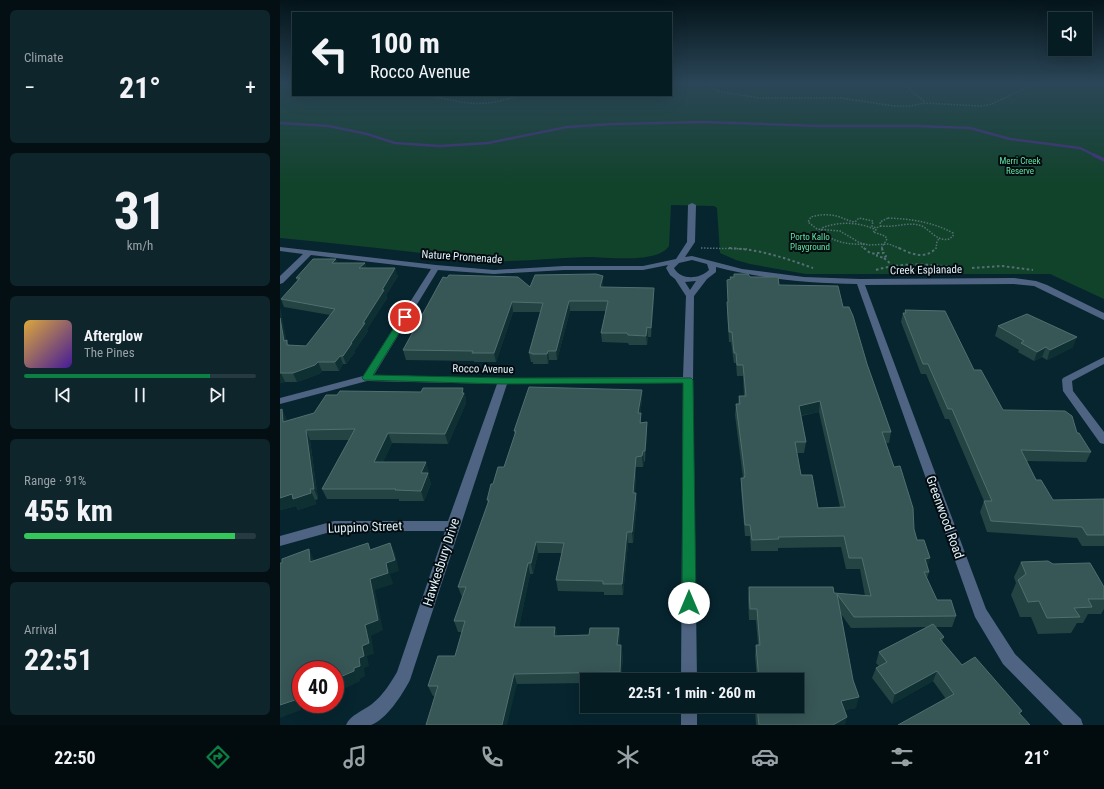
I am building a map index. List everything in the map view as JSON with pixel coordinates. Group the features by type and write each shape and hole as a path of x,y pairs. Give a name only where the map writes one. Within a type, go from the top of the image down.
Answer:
{"street":[{"path":"689,673 688,380 690,296 670,268 691,242 692,205"},
{"path":"690,296 713,270 691,242"},
{"name":"Nature Promenade","path":"280,249 436,267 494,272 564,268 643,268 692,258 708,262"},
{"path":"280,281 310,252"},
{"name":"Creek Esplanade","path":"708,262 785,278 860,282 992,280 1028,282 1044,287 1104,317"},
{"path":"367,378 436,267"},
{"name":"Nature Promenade","path":"643,268 692,279 706,277"},
{"name":"Creek Esplanade","path":"706,277 742,270"},
{"name":"Greenwood Road","path":"860,282 980,612 1009,659 1075,725"},
{"path":"1104,360 1068,380 1068,390 1104,440"},
{"name":"Rocco Avenue","path":"280,401 367,378 503,381 688,380"},
{"name":"Hawkesbury Drive","path":"354,725 367,719 384,705 396,692 404,675 503,381"},
{"name":"Luppino Street","path":"280,541 334,526 453,526"}],"path":[{"path":"864,244 841,231 822,229 810,225 808,222 811,217 822,215 840,218 850,223 873,228 881,226 889,228 905,223 915,224 926,229 939,239 951,239 953,236 953,233 947,229 931,223 888,218 880,222 881,226"},
{"path":"822,229 826,225 855,222 859,218 863,217 873,221 872,226 876,228"},
{"path":"873,228 876,230 873,232 886,236 887,239 882,247 883,253 887,255 884,258"},
{"path":"822,229 823,234 834,240 848,244 885,242 900,250 920,256 934,251 939,239"},
{"path":"864,244 862,247 884,258 886,262 892,265"},
{"path":"702,248 755,250 815,268"},
{"path":"876,254 883,253"},
{"path":"870,270 892,265 915,263 962,268 1012,266 1037,272"}],"green space":[{"name":"Merri Creek Reserve","path":"280,117 1104,117 1104,299 1050,274 806,274 750,264 720,253 717,208 714,206 671,205 669,246 663,252 654,255 632,258 588,257 511,261 476,261 413,252 280,238"}],"building":[{"path":"313,259 336,259 332,263 365,263 359,268 395,268 382,290 384,290 363,323 365,323 343,356 340,356 335,362 318,362 315,365 293,373 280,373 280,318 284,341 287,340 287,345 306,346 335,309 281,299 300,278 296,278"},
{"path":"596,274 603,276 600,287 654,288 651,328 647,327 646,336 628,335 627,333 601,333 608,301 569,301 556,351 548,351 547,354 532,354 529,353 543,303 512,302 494,353 472,353 473,351 403,350 443,277 447,278 449,275 518,277 530,287 535,275"},
{"path":"734,274 748,274 750,277 778,277 779,285 838,286 843,307 849,307 853,316 867,364 891,432 882,432 894,467 900,466 913,508 914,529 917,540 924,540 930,558 925,559 929,572 924,572 937,600 951,600 956,616 854,617 837,594 853,680 859,697 841,701 847,717 833,725 759,725 758,713 804,713 804,673 758,673 756,645 760,645 757,609 750,609 749,587 833,587 834,593 871,596 862,558 849,558 844,536 778,537 779,539 752,540 750,525 745,525 741,478 744,478 745,475 736,404 740,404 739,396 746,396 743,365 737,365 732,332 729,332 727,280 731,279 730,277 734,277","holes":["820,401 845,507 818,508 812,475 801,475 795,442 806,442 799,406"]},
{"path":"905,310 945,311 974,370 981,370 1003,410 1065,411 1072,416 1077,433 1079,433 1091,452 1021,450 1036,480 1041,480 1053,500 1104,499 1104,535 1087,535 1082,527 991,521 984,501 992,501 952,409 948,409 928,364 923,364 903,313 906,313"},
{"path":"1027,314 1077,337 1050,350 1046,347 1037,352 1021,343 1024,341 998,326"},
{"path":"529,387 642,390 638,413 641,413 640,423 647,422 645,451 643,451 642,456 636,457 633,493 636,493 632,532 627,532 622,584 603,584 603,581 556,580 564,543 536,542 531,563 528,563 514,627 555,627 554,636 589,635 590,628 619,628 617,645 621,645 620,672 514,674 502,725 426,725 438,686 428,686 438,656 455,656 465,621 454,621 466,587 458,587 489,500 487,500 491,484 493,484 498,467 504,467"},
{"path":"423,388 463,388 462,393 464,393 445,434 388,433 374,462 426,462 421,473 428,473 421,491 395,490 396,489 322,489 355,429 306,430 314,489 310,489 311,493 293,499 292,494 280,498 280,410 282,409 283,422 314,413 326,395 337,395 340,391 421,392"},
{"path":"368,543 370,550 390,543 395,560 386,563 388,573 370,579 378,620 365,625 369,643 362,646 364,656 359,658 360,666 354,668 354,671 344,675 344,661 292,661 292,701 280,705 280,563 282,563 282,559 309,549 310,562"},
{"path":"1048,561 1053,564 1090,563 1104,587 1104,599 1088,599 1092,607 1074,608 1080,617 1047,618 1039,601 1028,602 1018,580 1026,574 1021,562"},
{"path":"933,624 944,637 940,639 962,665 975,657 1022,711 1019,713 1030,725 898,725 954,694 937,671 895,694 876,668 887,662 879,652"}],"waterway":[{"path":"280,123 329,126 367,134 395,143 440,146 488,143 567,127 612,124 703,122 819,126 916,126 970,128 1010,139 1080,148 1104,160"}],"route":[{"path":"405,317 367,378 503,381 688,380 689,603"}],"park label":[{"name":"Porto Kallo Playground","path":"810,242"}]}
